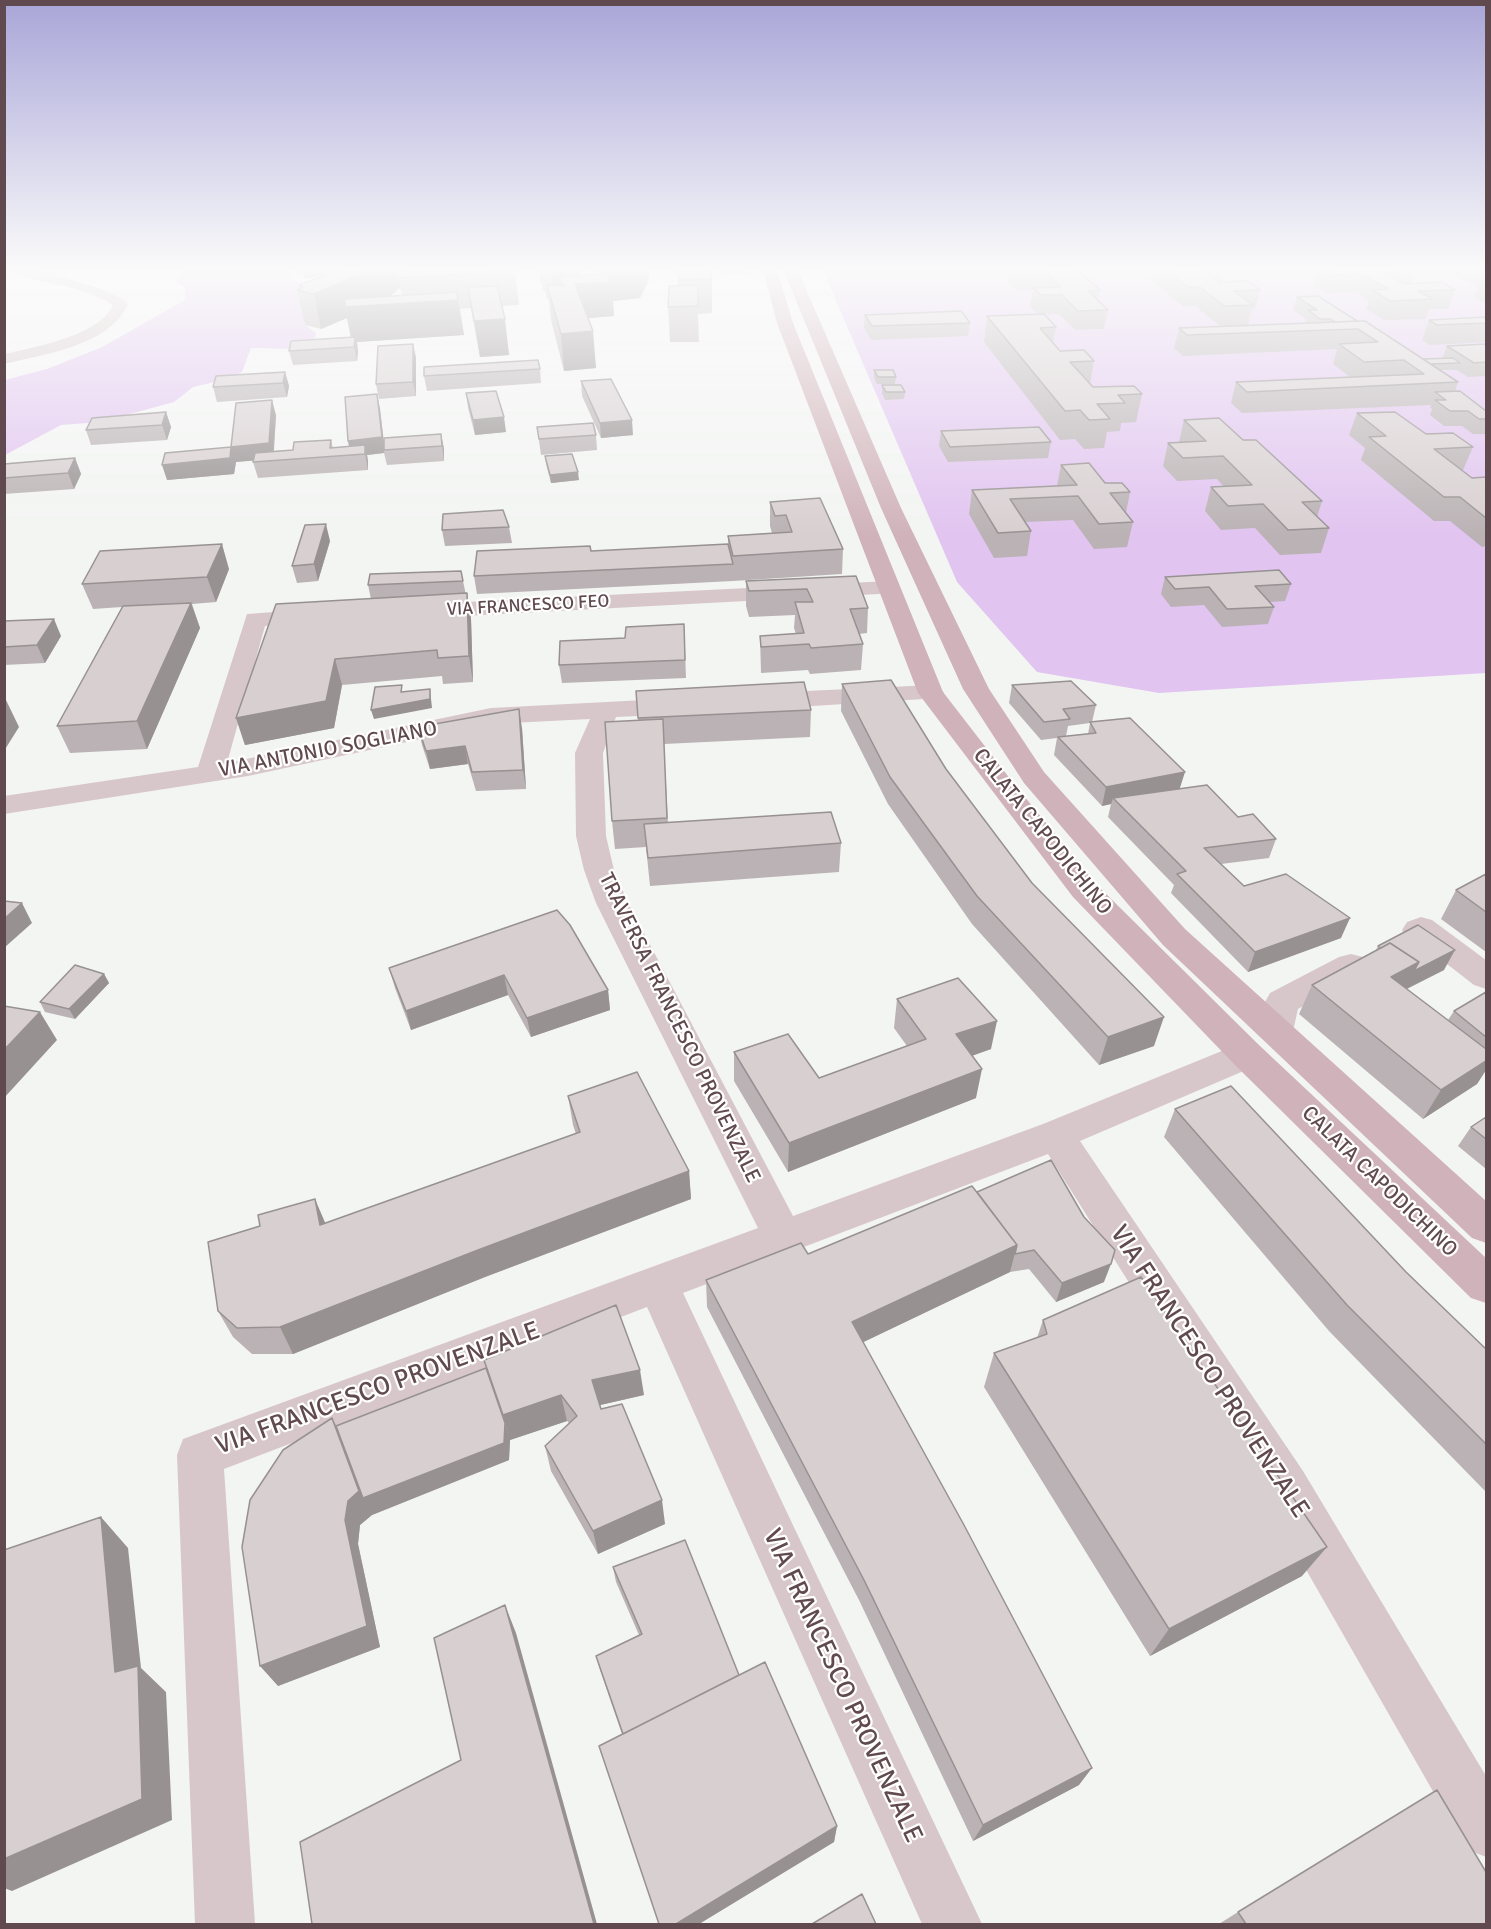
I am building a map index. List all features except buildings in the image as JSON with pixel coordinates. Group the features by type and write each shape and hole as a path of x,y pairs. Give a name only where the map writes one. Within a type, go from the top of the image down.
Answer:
{"main road":[{"name":"CALATA CAPODICHINO","path":"798,356 931,693 1084,890 1247,1055 1486,1285"},
{"name":"CALATA CAPODICHINO","path":"827,356 891,508 976,689 1034,777 1174,937 1486,1226"},
{"name":"VIA ANTONIO SOGLIANO","path":"931,693 976,689"},
{"path":"1247,1055 1276,1031"}],"street":[{"name":"VIA FRANCESCO FEO","path":"398,612 889,588"},
{"path":"210,774 255,620 339,615"},
{"name":"VIA ANTONIO SOGLIANO","path":"4,805 248,768 491,716 931,693"},
{"name":"TRAVERSA FRANCESCO PROVENZALE","path":"606,710 590,753 591,836 599,870 618,913 783,1237"},
{"path":"1276,1031 1282,1002 1421,928 1486,977"},
{"name":"VIA FRANCESCO PROVENZALE","path":"225,1924 201,1455 1056,1135 1247,1055"},
{"name":"VIA FRANCESCO PROVENZALE","path":"1056,1135 1286,1488 1486,1829"},
{"name":"VIA FRANCESCO PROVENZALE","path":"658,1284 952,1924"}],"shaded area":[{"path":"79,356 248,356 242,372 231,378 193,387 174,402 100,422 61,425 5,455 5,380 47,369"},
{"path":"860,356 1486,356 1486,673 1159,693 1037,672 957,582"}]}
